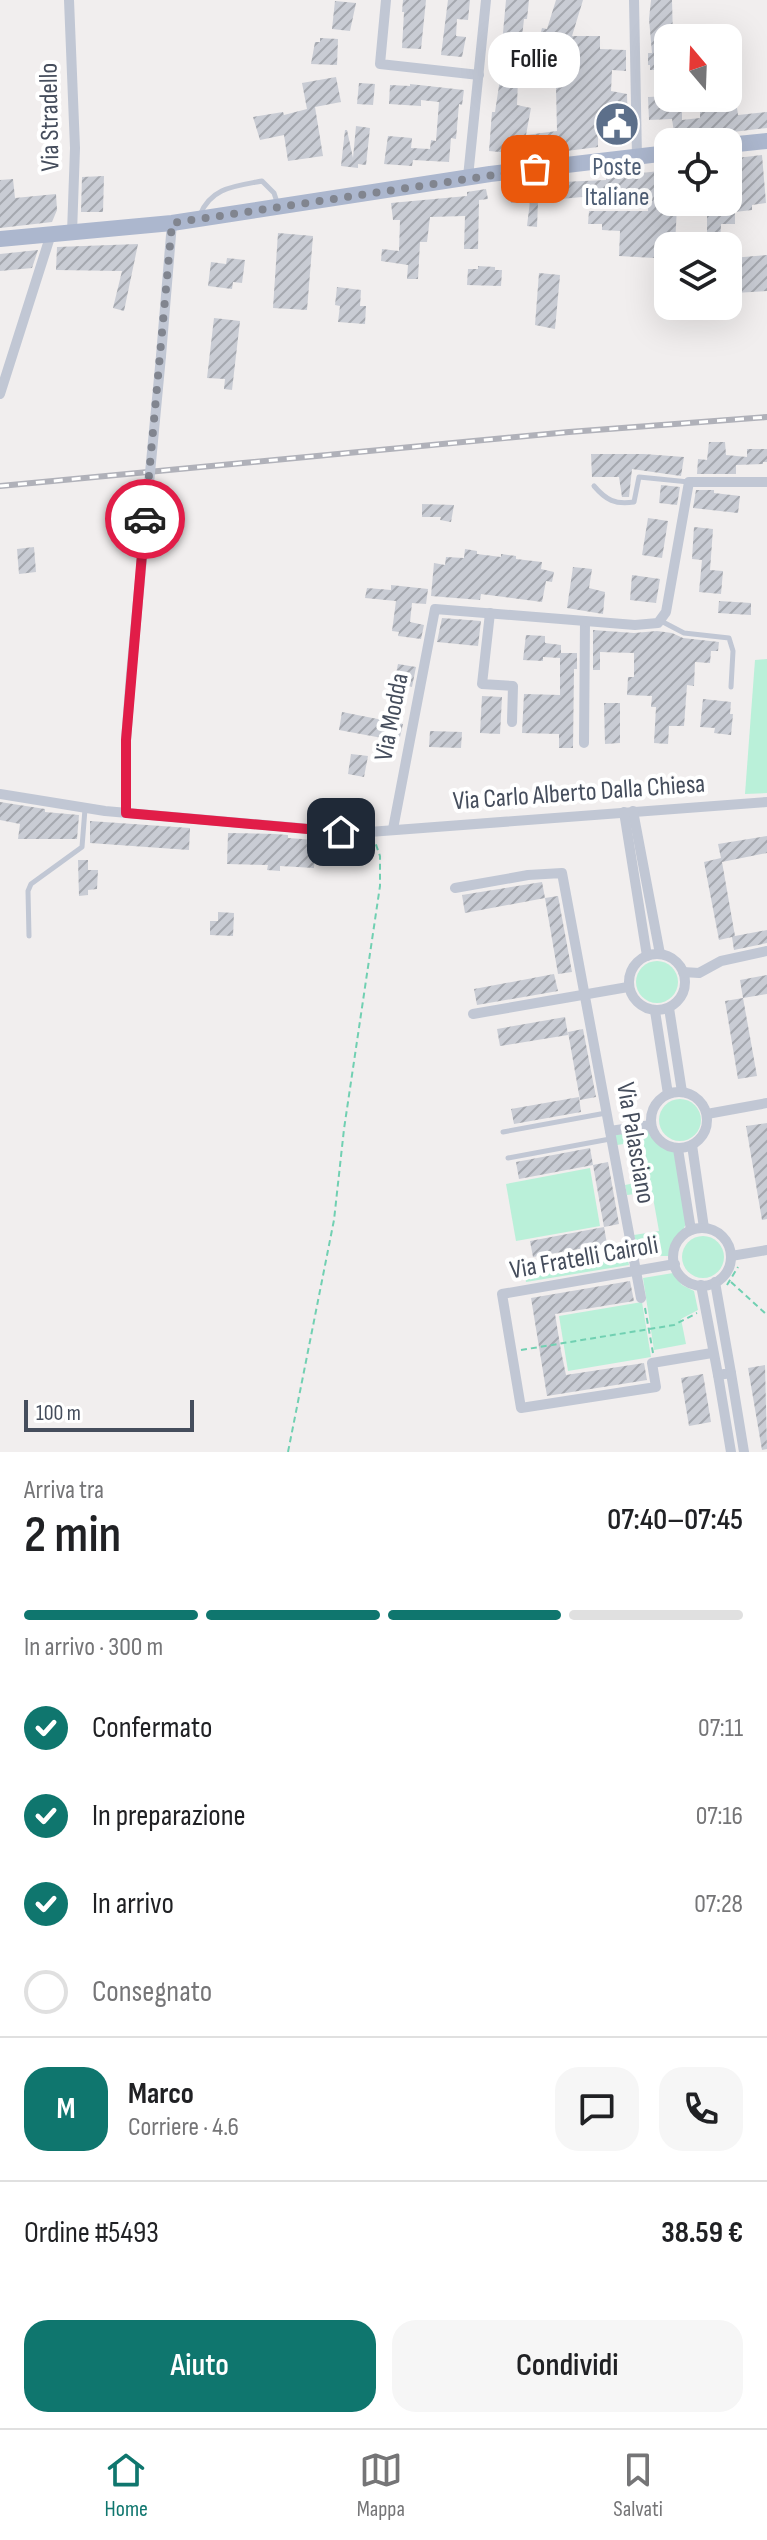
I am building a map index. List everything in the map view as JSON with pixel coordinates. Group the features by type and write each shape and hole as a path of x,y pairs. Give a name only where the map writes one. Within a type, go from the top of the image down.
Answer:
{"main road":[{"path":"742,144 767,141"},
{"path":"0,239 172,223 468,177 654,155"}],"street":[{"name":"Via Stradello","path":"69,0 75,148 72,233"},
{"path":"386,0 380,64 479,75"},
{"path":"468,177 486,0"},
{"path":"634,0 637,157"},
{"path":"126,813 126,740 131,675 172,223"},
{"path":"0,394 51,234"},
{"path":"661,621 666,612 689,482 767,482"},
{"name":"Via Modda","path":"393,829 435,609 635,625 661,621"},
{"path":"490,613 482,684 513,686 512,722"},
{"path":"584,743 585,621"},
{"path":"0,794 126,813 341,832 371,833 393,829"},
{"name":"Via Carlo Alberto Dalla Chiesa","path":"393,829 767,802"},
{"path":"629,812 660,954"},
{"path":"629,812 647,956"},
{"name":"Via Palasciano","path":"455,888 528,875 562,873 641,1298"},
{"path":"683,972 699,973 721,961 767,951"},
{"path":"660,954 674,960 683,972 685,983 677,1002 669,1008 655,1011 637,1004 628,987 632,969 638,961 660,954"},
{"path":"473,1014 628,987"},
{"path":"669,1008 682,1092"},
{"path":"655,1011 668,1094"},
{"path":"682,1092 698,1098 707,1114 704,1133 692,1145 678,1149 659,1140 651,1125 653,1108 658,1101 668,1094 682,1092"},
{"path":"707,1114 767,1103"},
{"path":"611,1135 651,1125"},
{"path":"692,1145 704,1228"},
{"path":"678,1149 691,1230"},
{"path":"716,1287 685,1279 675,1264 676,1245 691,1230 704,1228 722,1236 736,1255"},
{"path":"744,1452 716,1287 736,1255 767,1250"},
{"name":"Via Fratelli Cairoli","path":"655,1363 652,1363 656,1387 521,1408 502,1294 675,1264"},
{"path":"701,1285 731,1452"},
{"path":"655,1363 712,1353"},
{"path":"718,1375 731,1373"}],"lane":[{"path":"199,219 205,204 224,188 262,181 274,193 279,206"},
{"path":"594,486 606,500 621,504 634,502 639,477 689,482"},
{"path":"661,621 684,633 729,638 733,651 731,687"},
{"path":"29,936 28,891 31,884 82,847 85,808"},
{"path":"503,1132 607,1113"},
{"path":"508,1158 611,1135"}],"path":[{"path":"288,1452 334,1220 348,1103 376,924 381,866 379,849 371,833"},
{"path":"716,1287 731,1282 737,1272 736,1255"},
{"path":"731,1282 767,1315"},
{"path":"641,1298 644,1298 655,1363"},
{"path":"512,1352 674,1325 705,1310"}],"green space":[{"path":"767,659 767,793 745,794 755,660"},
{"path":"657,961 672,967 678,982 672,997 657,1003 642,997 636,982 642,967"},
{"path":"680,1099 695,1105 701,1120 695,1135 680,1141 665,1135 659,1120 665,1105"},
{"path":"647,1130 658,1143 674,1152 686,1222 670,1256 638,1251 634,1235 659,1231 652,1192 627,1195 625,1185 650,1180 643,1141 617,1145 615,1135"},
{"path":"590,1168 600,1226 516,1241 506,1184"},
{"path":"703,1236 718,1242 724,1257 718,1272 703,1278 688,1272 682,1257 688,1242"},
{"path":"626,1251 629,1265 526,1282 524,1270"},
{"path":"673,1273 682,1285 694,1291 698,1310 681,1319 686,1344 654,1350 643,1278"},
{"path":"642,1302 651,1357 568,1371 559,1316"}],"building":[{"path":"403,0 426,0 421,49 402,48"},
{"path":"448,0 470,0 468,20 457,19 456,36 466,37 462,57 441,55"},
{"path":"506,0 529,0 520,55 497,53 498,40 501,40 503,33"},
{"path":"556,0 583,0 572,36 600,36 600,49 626,50 626,71 612,70 611,91 627,94 628,131 598,132 598,147 520,157 520,154 489,151 492,112 495,112 500,79 518,79 517,105 531,108 526,135 557,131 555,44 539,40 542,28 547,29"},
{"path":"651,0 672,0 673,24 654,24 654,70 650,70 648,65 648,53 652,53"},
{"path":"335,1 356,3 350,31 332,29"},
{"path":"320,38 338,39 337,65 311,64 315,42 320,42"},
{"path":"336,77 341,102 315,107 323,156 288,161 284,135 260,140 253,117 283,112 284,115 307,109 302,83"},
{"path":"359,83 375,84 373,105 357,104"},
{"path":"390,85 464,90 462,105 459,104 456,139 451,138 449,162 413,160 412,166 384,164 388,136 412,138 411,148 430,149 431,140 436,141 439,102 421,100 421,106 389,104"},
{"path":"648,97 654,97 654,112 682,112 682,120 700,118 700,112 738,112 738,115 767,112 767,128 742,131 742,128 673,128 672,119 649,120"},
{"path":"356,126 370,128 366,165 358,164 358,168 341,166 345,130 353,158"},
{"path":"762,155 766,203 752,205 752,210 742,211 742,157"},
{"path":"654,172 654,216 676,216 676,232 654,232 654,258 619,256 620,231 602,230 602,224 588,224 589,211 648,211 649,191 538,201 537,227 527,226 530,201 511,203 508,187 563,177 562,182 606,180 606,177"},
{"path":"104,176 103,212 81,212 82,177"},
{"path":"13,179 15,198 56,194 57,210 52,222 0,228 0,180"},
{"path":"486,189 488,199 479,200 478,249 464,249 465,216 430,217 427,242 420,242 418,279 407,279 408,265 381,261 382,249 399,251 400,220 393,220 391,203 467,196 467,192"},
{"path":"707,216 735,216 735,224 721,224 721,232 707,232"},
{"path":"278,233 313,236 307,310 273,308"},
{"path":"138,244 124,311 113,308 122,271 56,270 57,247"},
{"path":"38,250 32,268 0,271 0,254"},
{"path":"767,255 767,291 742,293 742,257"},
{"path":"227,258 245,260 242,283 233,282 232,289 208,286 211,262 226,264"},
{"path":"478,266 502,270 501,286 467,285 468,269 478,269"},
{"path":"539,273 560,275 555,329 535,325"},
{"path":"337,287 361,290 360,306 366,306 365,324 338,322 340,306 335,305"},
{"path":"214,318 240,321 232,390 224,389 225,379 207,378"},
{"path":"709,442 725,442 726,455 747,457 747,449 767,449 767,462 736,465 736,474 697,474 698,459 707,460"},
{"path":"591,454 684,457 681,476 632,469 629,497 622,497 619,477 592,477"},
{"path":"661,485 680,487 677,505 659,503"},
{"path":"696,490 714,490 714,493 740,496 738,513 693,508"},
{"path":"422,504 454,505 451,522 440,520 441,517 422,517"},
{"path":"648,518 668,521 662,558 642,555"},
{"path":"694,527 713,529 710,570 723,571 721,594 699,592 702,560 692,559"},
{"path":"34,547 36,572 19,574 17,549"},
{"path":"465,549 477,551 477,554 501,557 501,554 542,562 541,569 554,572 552,582 546,581 542,602 481,594 480,600 431,596 434,563 445,565 446,557 464,558"},
{"path":"573,567 592,569 589,588 605,592 603,614 567,608"},
{"path":"632,575 660,579 656,603 630,600"},
{"path":"391,585 428,589 426,604 412,603 410,622 424,625 421,639 398,636 399,632 392,631 396,601 365,598 367,588 391,590"},
{"path":"719,601 751,603 751,615 718,613"},
{"path":"442,618 481,621 478,646 437,642"},
{"path":"593,630 657,631 719,642 718,651 711,651 710,663 695,662 694,686 687,685 684,726 669,726 668,744 654,743 656,707 651,707 652,696 627,695 628,677 634,677 634,653 600,652 600,670 593,670"},
{"path":"526,635 545,636 545,643 561,645 561,653 577,653 573,748 559,748 559,734 522,733 524,694 560,695 560,658 523,660"},
{"path":"398,664 416,667 412,687 394,683"},
{"path":"482,696 502,697 500,734 480,733"},
{"path":"703,699 731,702 731,735 714,733 715,728 700,727"},
{"path":"604,703 620,703 620,743 605,744"},
{"path":"342,712 403,724 400,737 394,736 393,740 339,730"},
{"path":"430,731 462,732 461,748 429,747"},
{"path":"351,754 368,756 364,777 348,774"},
{"path":"0,802 45,809 45,812 79,815 77,839 18,839 20,824 0,820"},
{"path":"90,821 190,828 189,850 90,843"},
{"path":"228,833 288,835 288,838 316,840 314,868 280,866 280,871 267,870 268,865 227,864"},
{"path":"767,836 767,853 722,862 735,936 767,930 767,943 734,950 732,937 719,940 704,862 721,858 718,844"},
{"path":"78,860 88,860 88,870 98,870 97,889 88,890 88,895 79,896"},
{"path":"542,882 545,898 465,913 462,895"},
{"path":"558,896 572,972 558,974 545,898"},
{"path":"218,912 234,913 233,936 210,935 210,921 218,921"},
{"path":"554,974 558,991 477,1005 474,989"},
{"path":"767,975 767,994 743,998 740,980"},
{"path":"743,998 757,1076 738,1079 725,1001"},
{"path":"565,1017 568,1035 500,1046 497,1029"},
{"path":"583,1029 596,1097 580,1100 568,1032"},
{"path":"579,1097 581,1112 514,1124 511,1109"},
{"path":"767,1123 767,1219 762,1220 746,1126"},
{"path":"590,1148 593,1165 519,1179 516,1162"},
{"path":"608,1162 619,1224 604,1227 593,1165"},
{"path":"604,1227 607,1244 533,1257 530,1241"},
{"path":"630,1281 634,1301 555,1314 561,1351 566,1375 644,1363 647,1380 547,1396 531,1298"},
{"path":"765,1365 767,1449 762,1450 748,1368"},
{"path":"703,1374 711,1422 689,1426 681,1378"}],"railway":[{"path":"0,486 569,432 767,417"}],"way so far":[{"path":"145,519 172,223 535,169"}],"place":[{"name":"Poste Italiane","path":"617,124"},
{"name":"Follie","path":"535,169"}],"route":[{"path":"145,519 126,740 126,813 341,832"}]}
